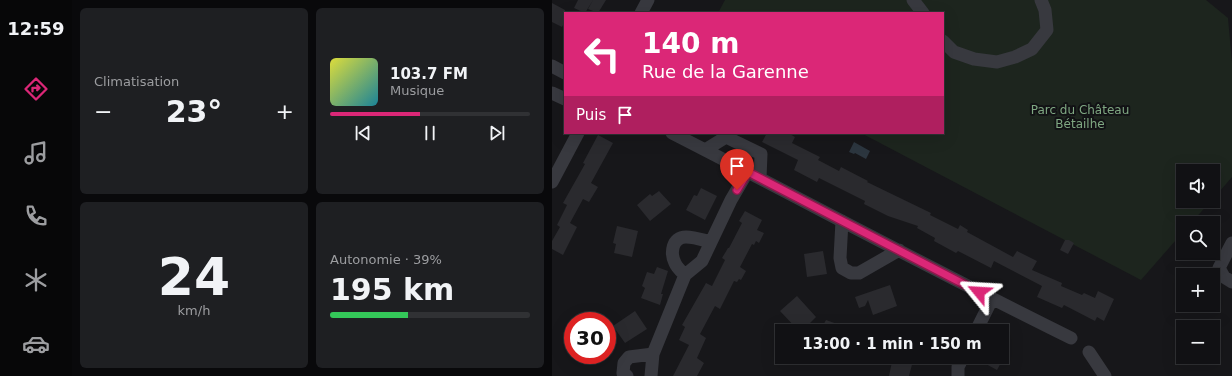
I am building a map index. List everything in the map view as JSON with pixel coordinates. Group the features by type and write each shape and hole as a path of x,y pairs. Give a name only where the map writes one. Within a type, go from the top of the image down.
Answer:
{"street":[{"path":"642,12 648,0"},
{"path":"913,0 922,12"},
{"path":"944,42 954,52 974,59 997,62 1015,57 1032,49 1047,30 1045,10 1041,0"},
{"path":"552,66 564,72"},
{"path":"552,92 564,99"},
{"path":"552,182 577,134"},
{"path":"674,134 992,299 1071,338"},
{"path":"705,150 726,137 761,154 760,178"},
{"path":"651,376 653,354 685,275 702,261 731,200 748,172"},
{"path":"842,221 840,258 842,268 851,273 859,273 899,250"},
{"path":"685,275 675,264 672,246 677,240 685,237 711,242"},
{"path":"1232,243 1219,268 1224,277 1232,282"},
{"path":"980,324 992,299"},
{"path":"1089,352 1105,376"},
{"path":"627,376 623,373 624,363 629,357 653,354"},
{"path":"958,376 960,364"}],"green space":[{"name":"Parc du Château Bétailhe","path":"725,0 1206,0 1228,18 1232,63 1232,177 1220,191 1220,164 1176,164 1176,208 1205,208 1197,216 1176,216 1176,240 1141,280 863,134 944,134 944,12 719,12"}],"shaded area":[{"path":"854,142 870,151 866,159 855,153 849,152"}],"building":[{"path":"578,0 593,0 586,12 574,8"},
{"path":"593,0 606,0 599,12 588,9"},
{"path":"552,3 565,10 565,12 562,27 552,22"},
{"path":"766,134 790,134 795,137 792,143 820,157 818,160 839,171 841,167 868,181 867,182 931,213 930,215 958,229 960,225 968,230 967,232 1013,257 1017,251 1037,261 1032,270 1062,283 1061,286 1082,295 1084,293 1095,298 1098,291 1114,299 1104,321 1097,317 1095,321 1064,305 1062,308 1037,297 1042,286 994,261 991,268 958,251 956,253 934,241 935,238 917,228 918,226 888,216 864,204 865,201 819,178 817,182 794,170 798,160 762,142"},
{"path":"598,135 613,143 591,183 598,187 589,202 583,199 570,223 577,227 563,255 552,249 552,241 560,227 557,225 567,205 563,203 585,164 583,163"},
{"path":"701,188 717,196 705,220 686,210 694,195 697,196"},
{"path":"659,191 671,204 650,221 637,205 650,194 652,196"},
{"path":"745,211 762,220 757,230 764,233 759,243 756,241 754,245 752,244 740,267 746,271 741,280 739,279 737,282 734,281 720,309 715,306 700,334 706,338 697,358 704,363 697,376 673,376 689,345 679,340 685,327 682,325 706,283 712,286 725,260 722,258 742,223 739,221"},
{"path":"617,226 638,231 632,257 614,253 616,244 613,243"},
{"path":"1065,240 1069,240 1074,243 1068,254 1060,250"},
{"path":"823,251 827,274 807,277 804,254"},
{"path":"657,267 668,271 661,294 663,294 660,305 641,298 645,288 642,286 647,272 654,274"},
{"path":"890,285 897,306 873,315 868,300 865,306 859,308 855,297"},
{"path":"797,296 816,317 809,324 792,324 780,311"},
{"path":"635,311 647,329 625,343 616,330 616,324"},
{"path":"826,320 837,324 824,324"},
{"path":"892,364 912,364 909,376 889,376"},
{"path":"986,364 1000,364 997,370"}],"route":[{"path":"737,190 748,172 979,292"}]}
